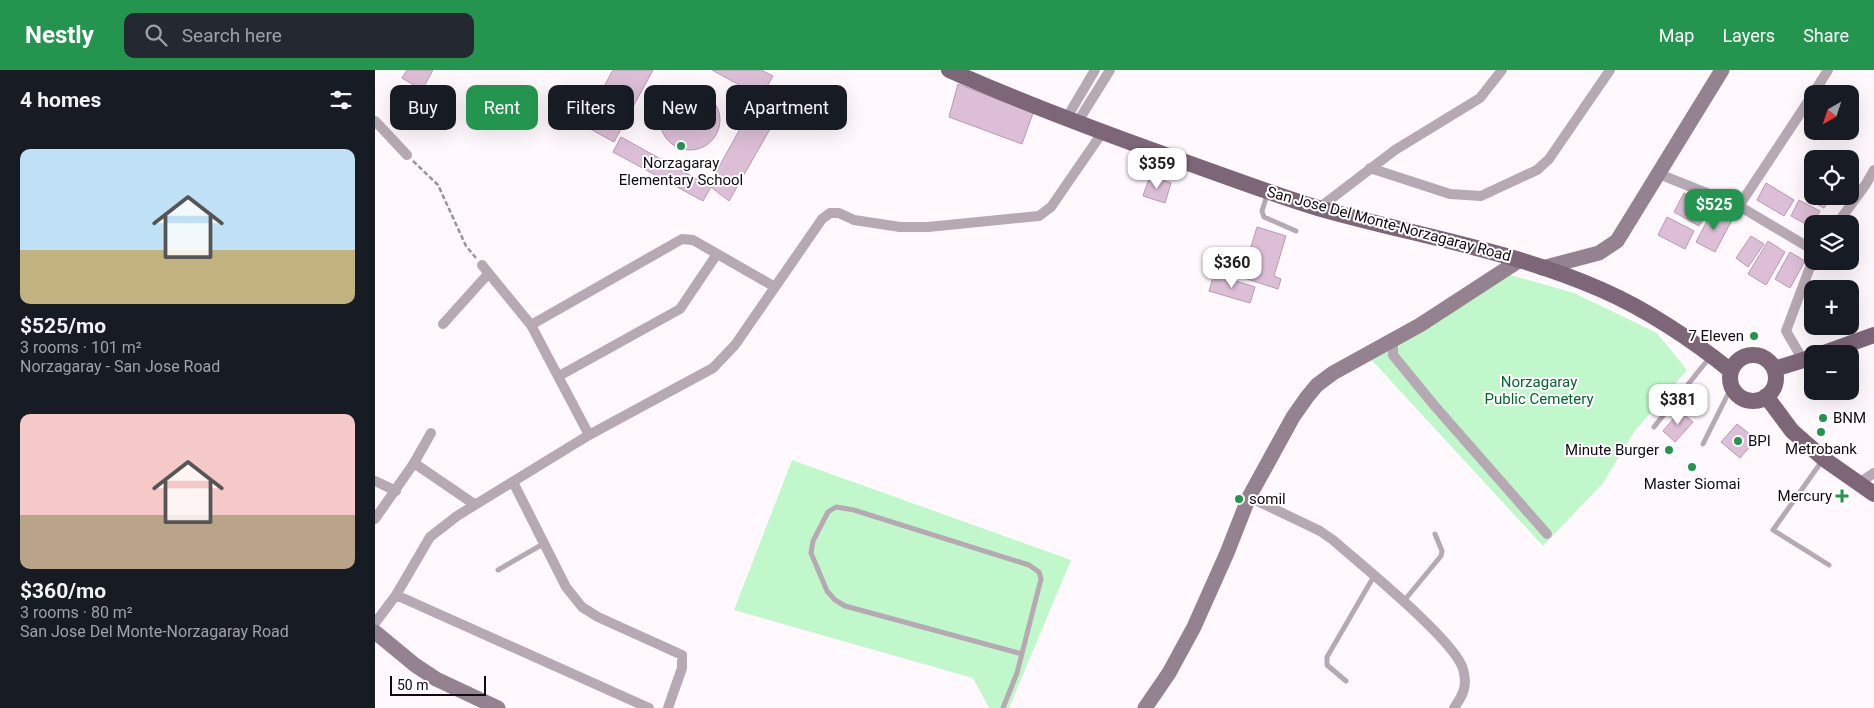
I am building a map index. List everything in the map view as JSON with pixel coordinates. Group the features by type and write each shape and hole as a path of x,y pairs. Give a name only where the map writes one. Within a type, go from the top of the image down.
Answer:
{"main road":[{"name":"San Jose Del Monte-Norzagaray Road","path":"949,70 1102,133 1268,192 1319,208 1520,260 1594,287 1628,303 1712,355 1731,378"},
{"path":"1846,345 1874,335"},
{"path":"1754,355 1766,359 1774,369 1775,385 1766,396 1752,400 1745,399 1737,394 1731,378 1740,359 1754,355"},
{"path":"1774,369 1804,360"},
{"path":"1766,396 1792,431 1824,459 1874,494"}],"street":[{"path":"1071,121 1095,70"},
{"path":"1071,121 1111,70"},
{"path":"1319,208 1395,150 1480,98 1502,70"},
{"path":"1370,168 1450,194 1481,196 1493,192 1537,170 1549,159 1610,70"},
{"path":"1542,268 1599,253 1617,241 1722,70"},
{"path":"1819,85 1829,70"},
{"path":"1739,206 1804,108"},
{"path":"375,121 407,155"},
{"path":"375,623 396,595 430,537 475,504 589,435 713,368 735,345 822,219 830,213 839,214 854,220 900,227 928,227 1039,216 1051,206 1102,133"},
{"path":"1845,215 1870,185 1874,170"},
{"path":"1659,174 1739,206 1804,245"},
{"path":"531,325 682,239 693,240 775,287"},
{"path":"559,376 680,309 717,254"},
{"path":"1145,708 1169,673 1193,628 1227,553 1249,497 1293,417 1317,385 1333,373 1464,298 1520,260"},
{"path":"482,265 531,325 589,435"},
{"path":"1804,354 1786,331 1809,270"},
{"path":"443,324 488,274"},
{"path":"1393,340 1393,355 1433,404 1547,534"},
{"path":"375,519 414,463 431,433"},
{"path":"414,463 475,504"},
{"path":"1859,483 1874,473"},
{"path":"375,481 396,490"},
{"path":"513,482 566,587 582,607 598,617 682,655 682,668 668,708"},
{"path":"1249,497 1320,531 1403,602 1453,652 1463,668 1465,689 1454,708"},
{"path":"396,595 649,708"},
{"path":"375,632 415,665 436,679 498,708"}],"lane":[{"path":"1268,192 1262,211 1264,217 1296,231"},
{"path":"1654,427 1712,355"},
{"path":"1703,444 1731,378"},
{"path":"1824,459 1773,530 1829,565"},
{"path":"1003,708 1013,687 1022,654 1041,579 1039,572 1029,566 854,510 837,507 828,512 813,541 811,553 827,591 835,600 845,606 1022,654"},
{"path":"1403,602 1441,556 1442,551 1435,534"},
{"path":"498,570 543,544"},
{"path":"1345,681 1327,665 1327,657 1374,576"}],"path":[{"path":"407,155 438,185 466,246 482,265"}],"green space":[{"name":"Norzagaray Public Cemetery","path":"1507,274 1574,293 1657,333 1687,370 1634,432 1603,483 1543,546 1368,356"},
{"path":"792,460 1071,560 1009,708 989,708 973,678 734,610"}],"building":[{"path":"407,70 433,70 425,85 414,85 402,78"},
{"path":"613,70 653,70 634,105 634,85 605,85"},
{"path":"712,70 761,70 773,76 768,85 739,85"},
{"path":"958,84 1033,113 1022,144 949,117"},
{"path":"716,105 720,114 720,126 712,142 696,150 678,148 668,142 661,130 716,130"},
{"path":"592,130 620,130 614,142"},
{"path":"739,130 769,130 729,201 711,187 715,174"},
{"path":"621,137 711,187 703,201 613,152"},
{"path":"1150,176 1171,183 1165,203 1143,196"},
{"path":"1766,183 1794,200 1784,216 1757,200"},
{"path":"1684,193 1709,208 1699,226 1674,212"},
{"path":"1799,200 1804,203 1804,205 1809,205 1820,211 1818,215 1804,215 1804,223 1791,216"},
{"path":"1713,210 1732,220 1715,252 1696,242"},
{"path":"1667,217 1694,231 1685,249 1658,235"},
{"path":"1257,227 1286,236 1274,276 1281,279 1278,289 1235,275 1238,264 1245,266"},
{"path":"1751,236 1764,244 1748,267 1736,258"},
{"path":"1768,241 1785,252 1766,285 1748,274"},
{"path":"1790,252 1804,260 1790,288 1775,279"},
{"path":"1214,274 1255,287 1250,303 1209,291"},
{"path":"1694,385 1707,395 1694,412 1681,402"},
{"path":"1680,411 1693,422 1675,442 1663,431"},
{"name":"BPI","path":"1737,424 1756,439 1740,458 1721,442"}],"place":[{"name":"Norzagaray Elementary School","path":"681,146"},
{"name":"7 Eleven","path":"1754,336"},
{"name":"BNM","path":"1823,418"},
{"name":"Metrobank","path":"1821,432"},
{"name":"BPI","path":"1738,441"},
{"name":"Minute Burger","path":"1669,450"},
{"name":"Master Siomai","path":"1692,467"},
{"name":"Mercury","path":"1842,496"},
{"name":"somil","path":"1239,499"}]}
